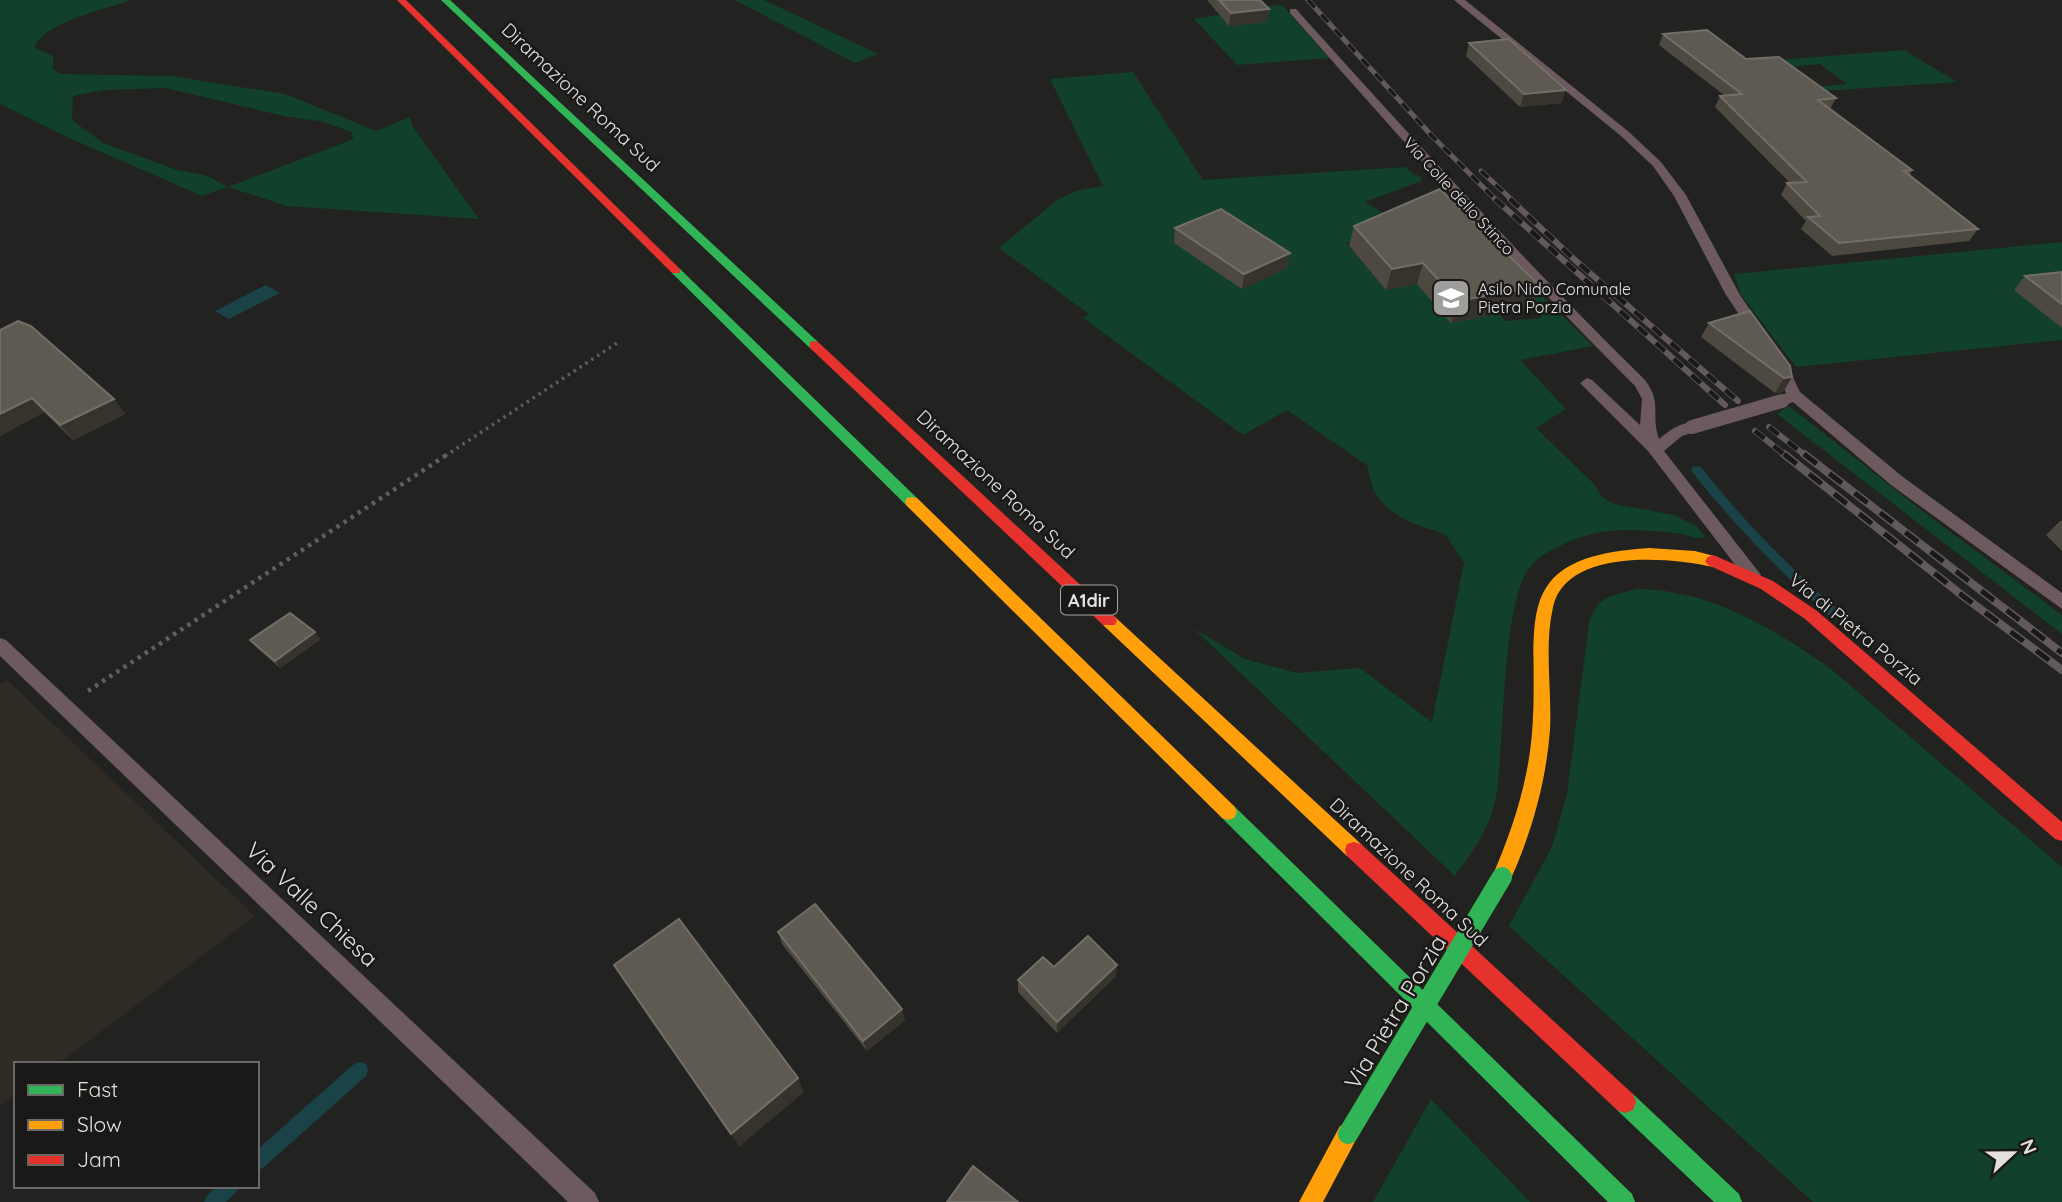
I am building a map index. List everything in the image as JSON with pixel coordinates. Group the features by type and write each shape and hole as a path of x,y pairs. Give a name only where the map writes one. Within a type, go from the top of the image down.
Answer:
{"main road":[{"name":"A1dir","path":"401,0 1624,1202"},
{"name":"Diramazione Roma Sud","path":"445,0 1731,1202"},
{"name":"Via di Pietra Porzia","path":"1502,877 1520,835 1537,770 1543,681 1543,610 1551,589 1564,576 1586,565 1647,552 1677,553 1702,558 1754,578 1784,596 1830,632 2062,833"},
{"name":"Via Pietra Porzia","path":"1310,1202 1502,877"}],"lane":[{"path":"1460,0 1625,134 1663,172 1690,211 1734,295 1782,367 1788,398 2062,602"},
{"name":"Via Colle dello Stinco","path":"1293,11 1430,166 1649,394 1651,404 1647,423 1655,450 1754,578"},
{"path":"1587,383 1655,450 1677,432 1788,398"},
{"name":"Via Valle Chiesa","path":"0,645 586,1202"}],"path":[{"path":"65,706 617,343"}],"shaded area":[{"path":"7,680 255,916 61,1062 14,1062 14,1096 0,1106 0,684"}],"green space":[{"path":"0,0 130,0 61,24 40,39 35,48 53,56 53,69 61,74 171,76 285,94 376,131 410,117 413,127 479,219 287,206 228,187 202,196 67,137 0,104","holes":["166,88 284,116 324,122 352,132 354,139 228,187 208,176 177,170 103,143 72,120 73,96 104,90"]},
{"path":"735,0 764,0 878,54 855,63"},
{"path":"1282,5 1329,58 1237,65 1194,19 1219,15 1217,11"},
{"path":"1904,50 1957,82 1793,93 1751,62","holes":["1820,64 1847,84 1804,88 1779,68"]},
{"path":"1133,72 1203,180 1406,167 1421,177 1421,181 1365,202 1401,224 1408,232 1346,243 1386,289 1433,281 1499,314 1506,321 1542,318 1478,253 1496,250 1593,346 1520,360 1566,409 1536,428 1594,484 1603,498 1614,504 1674,515 1696,526 1706,537 1641,530 1595,533 1555,548 1530,567 1521,585 1509,642 1496,797 1485,829 1455,876 1193,628 1245,659 1297,673 1360,668 1432,722 1464,563 1445,534 1417,525 1393,512 1376,494 1368,466 1287,410 1243,435 1083,318 1089,314 999,248 1057,200 1076,191 1103,186 1050,79"},
{"path":"2062,242 2062,340 1796,367 1741,295 1734,274"},
{"path":"1789,406 1921,510 2062,615 2062,634 1777,414"},
{"path":"1638,589 1665,591 1715,604 1763,626 1809,654 1831,669 2062,867 2062,1202 1813,1202 1509,926 1552,847 1567,794 1589,623 1602,601 1613,595"},
{"path":"1431,1099 1530,1202 1373,1202"}],"water":[{"path":"266,285 280,293 229,319 215,311"}],"building":[{"path":"1219,0 1260,0 1269,9 1231,13"},
{"path":"1707,30 1746,59 1779,57 1836,98 1818,100 1912,170 1904,171 1978,229 1839,243 1808,217 1820,216 1787,183 1807,182 1720,96 1742,94 1663,34"},
{"path":"1509,39 1566,90 1524,94 1469,43"},
{"path":"1440,189 1540,286 1458,301 1423,263 1392,269 1354,226"},
{"path":"1221,209 1290,253 1244,274 1175,228"},
{"path":"2062,272 2062,304 2025,276"},
{"path":"1750,311 1790,366 1792,377 1784,378 1709,323"},
{"path":"18,321 31,326 114,399 60,425 32,398 0,414 0,330"},
{"path":"290,613 315,632 275,661 250,640"},
{"path":"815,904 902,1009 863,1041 778,932"},
{"path":"679,919 798,1078 731,1134 614,965"},
{"path":"1088,936 1117,965 1057,1022 1018,980 1043,957 1054,967"},
{"path":"973,1166 1018,1202 947,1202"}],"waterway":[{"path":"1697,470 1763,546 1837,616"},
{"path":"259,1160 360,1070"},
{"path":"213,1202 228,1188"}],"railway":[{"path":"1308,0 1432,136 1495,199"},
{"path":"1481,171 1512,200"},
{"path":"1495,199 1725,405"},
{"path":"1510,199 1576,261 1738,401"},
{"path":"1769,427 1806,456"},
{"path":"1755,431 1786,456"},
{"path":"1784,454 1963,596 2062,670"},
{"path":"1804,454 2062,653"}],"traffic: fast":[{"path":"445,0 814,345"},
{"path":"676,271 912,502"},
{"path":"1228,812 1624,1202"},
{"path":"1348,1134 1502,877"},
{"path":"1625,1102 1731,1202"}],"traffic: slow":[{"path":"912,502 1228,812"},
{"path":"1502,877 1523,823 1537,767 1542,714 1542,621 1550,592 1562,577 1579,566 1601,559 1624,555 1673,554 1713,561"},
{"path":"1109,621 1354,850"},
{"path":"1310,1202 1348,1134"}],"traffic: jam":[{"path":"401,0 676,271"},
{"path":"814,345 1109,621"},
{"path":"1713,561 1767,585 1811,615 2062,833"},
{"path":"1354,850 1625,1102"}],"place":[{"name":"Asilo Nido Comunale Pietra Porzia","path":"1451,298"}]}
